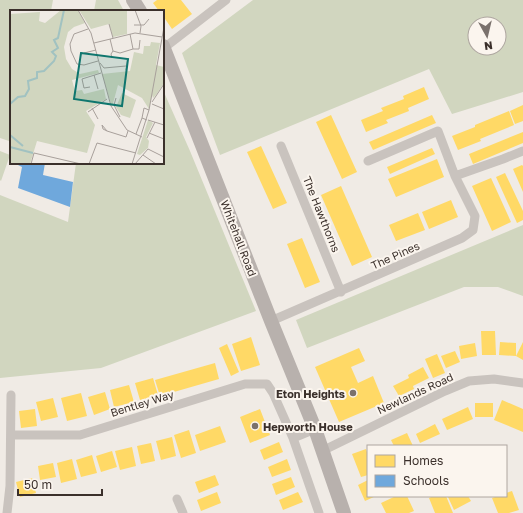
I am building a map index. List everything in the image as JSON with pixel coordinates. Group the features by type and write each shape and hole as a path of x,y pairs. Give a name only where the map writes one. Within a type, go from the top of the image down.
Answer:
{"main road":[{"path":"133,0 139,10"},
{"name":"Whitehall Road","path":"164,47 271,322 315,429 344,513"}],"street":[{"path":"164,47 226,0"},
{"name":"The Pines","path":"271,322 462,238 473,230 475,216 455,176 438,131 368,161"},
{"name":"The Hawthorns","path":"281,146 341,292"},
{"path":"455,176 523,151"},
{"name":"Newlands Road","path":"322,451 469,380 494,378 523,383"},
{"name":"Bentley Way","path":"11,436 80,435 245,384 267,384 293,438"},
{"path":"7,513 10,486 11,395"},
{"path":"315,429 293,438 319,513"},
{"path":"177,499 183,513"}],"green space":[{"path":"0,0 53,0 51,10 10,10 10,141 0,138"},
{"path":"96,0 118,0 123,10 94,10"},
{"path":"253,0 523,0 523,92 452,114 429,69 220,155 182,53"},
{"path":"164,92 256,311 101,368 0,378 0,195 68,222 76,164 164,164"},
{"path":"0,151 10,155 1,181 0,180"},
{"path":"523,225 523,296 498,287 464,287 307,348 296,320"}],"building: Homes":[{"path":"157,0 181,0 192,14 172,29 164,17 164,10 158,10 153,3"},
{"path":"424,87 429,99 408,108 409,111 386,120 388,123 366,132 361,120 383,111 381,108 404,99 403,96"},
{"path":"523,105 523,121 515,124 510,111"},
{"path":"509,111 514,125 458,150 452,136"},
{"path":"331,115 357,172 342,179 316,122"},
{"path":"432,115 436,123 373,150 369,142"},
{"path":"523,132 523,143 473,164 469,154"},
{"path":"261,146 287,203 273,209 247,152"},
{"path":"432,148 435,154 390,174 387,167"},
{"path":"437,159 444,177 396,197 388,179"},
{"path":"522,165 523,166 523,192 513,169"},
{"path":"505,173 523,211 523,220 517,223 496,177"},
{"path":"491,178 511,222 492,231 472,186"},
{"path":"341,186 372,257 352,266 321,195"},
{"path":"451,200 458,217 429,229 422,212"},
{"path":"418,213 425,230 396,241 389,225"},
{"path":"302,238 320,282 305,288 287,244"},
{"path":"481,331 495,331 496,355 482,355"},
{"path":"251,337 260,365 241,371 232,344"},
{"path":"500,342 516,343 516,356 499,355"},
{"path":"523,342 523,360 516,356"},
{"path":"475,343 477,356 461,359 459,346"},
{"path":"227,344 239,372 231,376 219,348"},
{"name":"Eton Heights","path":"359,348 365,361 351,367 358,383 373,376 384,403 339,422 315,367"},
{"path":"455,351 460,362 446,368 441,356"},
{"path":"437,354 445,373 433,378 425,359"},
{"path":"215,363 219,379 160,396 155,380"},
{"path":"423,367 429,378 413,386 414,389 399,396 393,386 409,378 408,375"},
{"path":"153,378 158,395 140,400 135,383"},
{"path":"129,385 134,402 114,407 110,390"},
{"path":"105,392 110,409 94,415 88,397"},
{"path":"81,393 87,416 67,421 61,398"},
{"path":"53,398 58,417 41,421 36,402"},
{"path":"502,400 523,409 523,432 494,420"},
{"path":"475,403 493,403 493,417 475,417"},
{"path":"468,407 473,419 447,430 442,419"},
{"path":"35,409 37,426 21,428 19,411"},
{"name":"Hepworth House","path":"260,409 270,435 250,443 240,417"},
{"path":"435,424 440,434 420,443 416,434"},
{"path":"220,426 226,442 200,451 195,435"},
{"path":"189,430 196,453 181,458 174,435"},
{"path":"407,433 413,445 394,445 391,440"},
{"path":"172,437 176,456 161,460 156,441"},
{"path":"279,442 283,452 264,460 260,450"},
{"path":"151,443 155,461 141,464 137,446"},
{"path":"132,447 136,466 120,470 115,451"},
{"path":"366,449 367,475 361,477 352,454"},
{"path":"112,451 117,467 101,472 96,456"},
{"path":"92,455 97,473 81,477 76,460"},
{"path":"72,459 77,479 61,483 57,463"},
{"path":"287,459 291,470 272,477 268,467"},
{"path":"53,463 56,477 40,480 38,466"},
{"path":"215,475 219,485 199,493 195,482"},
{"path":"291,477 295,487 276,495 272,484"},
{"path":"32,478 36,493 20,497 16,482"},
{"path":"367,480 367,497 374,497 365,501 358,485"},
{"path":"512,491 519,510 509,513 498,513 492,498 507,497 507,493"},
{"path":"217,492 221,503 201,511 197,500"},
{"path":"298,492 303,502 283,510 279,500"},
{"path":"394,497 407,497 414,511 409,513 386,513 381,503"},
{"path":"446,497 453,513 435,513 429,498"},
{"path":"448,497 469,497 471,501 454,510"}],"building: Schools":[{"path":"16,164 45,164 43,175 73,182 70,207 18,188 22,167"}],"place":[{"name":"Eton Heights","path":"353,393"},
{"name":"Hepworth House","path":"255,426"}]}
